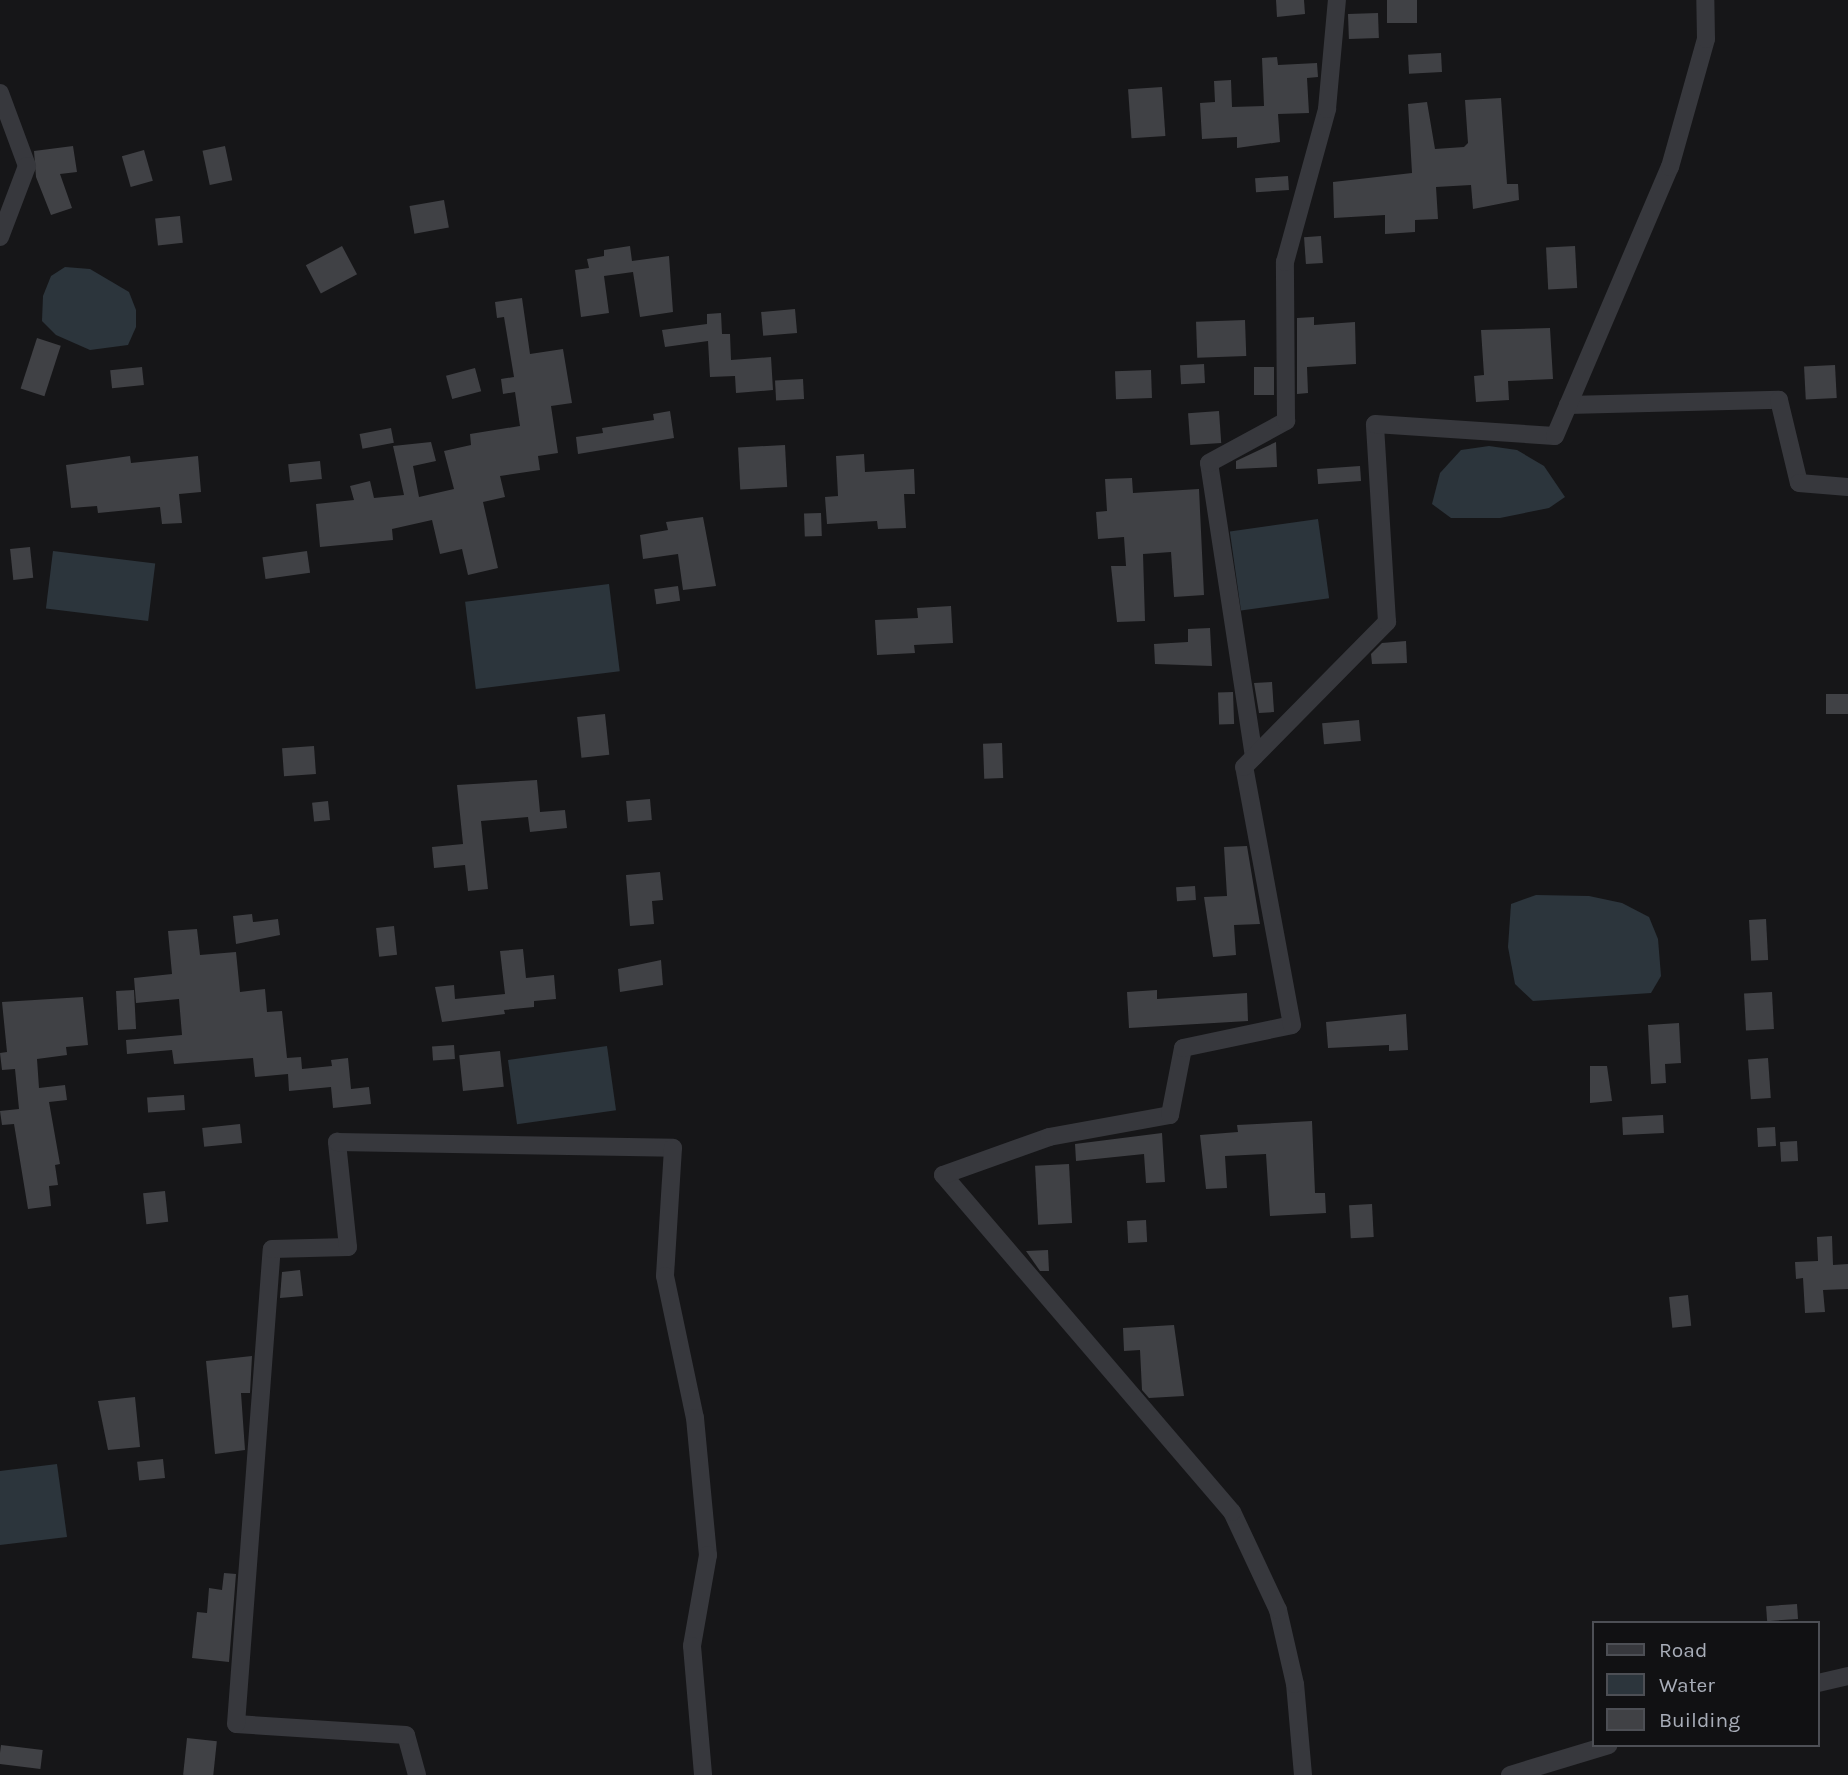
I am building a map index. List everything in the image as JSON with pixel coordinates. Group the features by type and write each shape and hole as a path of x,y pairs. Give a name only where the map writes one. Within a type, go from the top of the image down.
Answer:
{"street":[{"path":"1254,757 1209,463 1286,421 1285,262 1327,109 1337,0"},
{"path":"1303,1775 1295,1684 1278,1610 1232,1512 943,1175 1049,1137 1170,1115 1183,1048 1292,1025 1244,767 1387,622 1376,424 1555,436 1670,167 1706,39 1705,0"},
{"path":"0,93 27,166 0,237"},
{"path":"1568,405 1779,400 1799,483 1848,487"},
{"path":"417,1775 406,1735 236,1724 272,1249 348,1247 337,1142 673,1148 665,1276 695,1418 708,1555 692,1646 704,1775"},
{"path":"1820,1683 1848,1676"},
{"path":"1510,1775 1602,1747"}],"water":[{"path":"65,267 90,269 129,292 136,310 136,327 128,345 90,350 56,335 42,321 43,296 51,276"},
{"path":"1489,446 1517,450 1544,466 1565,497 1549,508 1500,518 1451,518 1432,504 1440,473 1461,450"},
{"path":"1318,519 1329,598 1241,611 1230,531"},
{"path":"53,551 155,564 148,621 46,609"},
{"path":"609,584 620,671 476,689 465,602"},
{"path":"1536,895 1589,896 1622,903 1649,917 1658,939 1661,976 1651,993 1533,1001 1515,984 1508,947 1511,904"},
{"path":"607,1046 616,1110 517,1124 508,1060"},
{"path":"57,1464 67,1537 0,1545 0,1471"}],"building":[{"path":"1276,0 1304,0 1305,14 1277,17"},
{"path":"1387,0 1417,0 1417,23 1387,23"},
{"path":"1378,13 1379,38 1349,39 1348,14"},
{"path":"1441,53 1442,72 1409,74 1408,55"},
{"path":"1277,57 1278,65 1317,63 1318,77 1307,78 1309,113 1278,114 1280,142 1237,148 1237,137 1202,139 1200,103 1215,102 1214,81 1231,80 1232,107 1264,106 1262,58"},
{"path":"1162,87 1165,136 1132,138 1128,89"},
{"path":"1501,98 1507,184 1518,184 1519,200 1473,209 1471,185 1436,187 1438,219 1415,220 1415,232 1385,234 1385,215 1334,218 1333,182 1412,173 1408,104 1427,102 1435,149 1464,147 1468,143 1465,100"},
{"path":"73,146 77,172 60,174 72,208 51,215 36,177 34,151"},
{"path":"225,146 232,180 210,185 203,151"},
{"path":"144,150 153,181 131,187 122,156"},
{"path":"1288,176 1289,190 1256,192 1255,178"},
{"path":"444,200 449,228 414,234 410,206"},
{"path":"180,216 183,243 158,245 155,219"},
{"path":"1321,236 1323,263 1306,264 1304,237"},
{"path":"342,246 357,274 321,294 306,265"},
{"path":"630,246 632,261 669,256 673,312 640,317 633,272 604,276 609,313 581,317 575,270 589,268 587,259 604,256 604,250"},
{"path":"1575,246 1577,288 1548,289 1546,248"},
{"path":"522,298 530,354 563,349 572,403 551,406 558,453 538,456 540,470 500,476 505,497 483,502 498,568 468,575 462,549 440,554 432,520 392,529 393,540 320,547 316,504 354,500 350,486 370,481 374,498 404,495 393,446 431,442 436,461 413,466 419,497 454,489 444,451 471,445 470,434 520,426 515,392 503,394 501,379 514,377 504,317 497,318 495,302"},
{"path":"795,309 797,333 763,336 761,312"},
{"path":"721,313 722,334 730,334 731,360 771,357 773,390 736,393 735,376 710,377 708,341 665,347 662,330 707,324 707,314"},
{"path":"1314,317 1314,325 1355,322 1356,364 1307,367 1308,393 1297,394 1297,318"},
{"path":"1245,320 1246,356 1197,358 1196,322"},
{"path":"1550,328 1553,379 1508,381 1509,400 1476,402 1474,376 1484,375 1481,330"},
{"path":"37,338 61,346 44,396 21,388"},
{"path":"1204,364 1205,383 1181,384 1180,365"},
{"path":"1835,365 1837,398 1806,400 1804,367"},
{"path":"142,367 144,385 112,388 110,370"},
{"path":"1254,367 1274,367 1274,395 1254,395"},
{"path":"475,368 481,391 452,399 446,376"},
{"path":"1151,370 1152,398 1116,399 1115,371"},
{"path":"803,379 804,399 776,400 775,380"},
{"path":"670,411 674,438 578,454 576,437 603,433 602,428 654,420 653,414"},
{"path":"1219,411 1221,443 1190,445 1188,413"},
{"path":"391,428 394,443 362,449 360,434"},
{"path":"1276,442 1277,467 1236,469 1236,461"},
{"path":"785,445 787,487 740,489 738,447"},
{"path":"864,454 865,472 914,469 915,494 904,494 906,528 878,529 877,521 827,524 825,497 838,496 836,456"},
{"path":"130,456 131,463 198,456 201,492 179,494 182,523 162,524 160,507 98,513 97,506 71,508 66,465"},
{"path":"320,461 322,479 290,482 288,464"},
{"path":"1360,466 1361,481 1318,484 1317,469"},
{"path":"1132,478 1133,493 1199,489 1204,595 1174,597 1171,552 1143,554 1145,621 1117,622 1111,566 1126,566 1124,537 1098,539 1096,512 1107,511 1105,479"},
{"path":"821,513 822,536 805,537 804,514"},
{"path":"703,517 716,586 683,590 678,554 643,559 640,535 668,530 666,522"},
{"path":"30,547 33,578 13,580 10,549"},
{"path":"307,551 310,573 265,579 262,557"},
{"path":"678,586 680,601 656,604 654,589"},
{"path":"951,606 953,643 914,645 915,653 877,655 875,620 918,618 917,608"},
{"path":"1210,628 1212,666 1155,664 1154,644 1188,642 1188,629"},
{"path":"1406,641 1407,663 1372,664 1371,654 1382,643"},
{"path":"1272,682 1274,712 1259,713 1254,683"},
{"path":"1233,692 1234,724 1219,725 1218,693"},
{"path":"1826,694 1848,694 1848,714 1826,714"},
{"path":"605,714 609,755 581,758 577,717"},
{"path":"1359,720 1361,741 1324,744 1322,723"},
{"path":"1002,743 1003,778 984,779 983,744"},
{"path":"314,746 316,774 284,776 282,748"},
{"path":"537,780 540,812 565,810 567,828 530,832 528,817 481,821 488,889 468,891 465,865 434,868 432,847 463,844 457,785"},
{"path":"650,799 652,820 628,822 626,801"},
{"path":"328,801 330,820 314,822 312,803"},
{"path":"1247,846 1260,924 1234,925 1236,955 1213,957 1204,897 1227,896 1224,847"},
{"path":"660,872 663,900 652,901 654,924 630,926 626,875"},
{"path":"1195,886 1196,900 1177,901 1176,887"},
{"path":"252,914 253,922 278,919 280,935 236,944 233,916"},
{"path":"1766,919 1768,960 1751,961 1749,920"},
{"path":"394,926 397,955 379,957 376,928"},
{"path":"197,929 200,955 236,952 240,992 265,989 267,1012 282,1011 287,1058 301,1057 302,1069 332,1066 331,1060 348,1058 351,1089 369,1087 371,1104 333,1108 331,1087 289,1091 288,1074 255,1077 253,1058 174,1064 172,1050 127,1054 126,1040 182,1035 179,999 136,1003 134,978 172,974 168,931"},
{"path":"523,949 526,978 554,975 556,999 534,1001 534,1007 504,1010 505,1014 442,1022 435,987 454,985 455,999 505,994 500,951"},
{"path":"661,960 663,985 620,992 618,969"},
{"path":"134,990 136,1029 118,1030 116,991"},
{"path":"1157,990 1157,999 1247,993 1248,1021 1129,1028 1127,992"},
{"path":"1772,992 1774,1029 1746,1030 1744,993"},
{"path":"83,997 88,1045 66,1047 67,1055 37,1059 39,1088 65,1085 67,1100 49,1102 60,1164 55,1165 58,1185 49,1186 51,1206 28,1209 14,1124 2,1125 0,1111 19,1109 15,1069 2,1070 0,1053 7,1052 2,1002"},
{"path":"1406,1014 1408,1050 1389,1051 1389,1045 1328,1048 1326,1022"},
{"path":"1679,1023 1681,1063 1665,1064 1666,1083 1651,1084 1648,1025"},
{"path":"454,1045 455,1059 433,1061 432,1047"},
{"path":"500,1051 504,1087 463,1091 459,1055"},
{"path":"1768,1058 1771,1098 1751,1099 1748,1059"},
{"path":"1590,1066 1607,1066 1612,1101 1590,1103"},
{"path":"184,1095 185,1110 148,1113 147,1098"},
{"path":"1663,1115 1664,1133 1623,1135 1622,1117"},
{"path":"1312,1121 1315,1193 1325,1193 1326,1213 1270,1216 1266,1154 1225,1156 1227,1188 1206,1189 1200,1135 1238,1132 1237,1125"},
{"path":"240,1124 242,1143 204,1147 202,1128"},
{"path":"1775,1127 1776,1146 1758,1147 1757,1128"},
{"path":"1162,1133 1165,1182 1146,1183 1144,1154 1076,1161 1075,1144"},
{"path":"1797,1141 1798,1161 1781,1162 1780,1142"},
{"path":"1069,1164 1072,1223 1038,1225 1035,1166"},
{"path":"165,1191 168,1222 146,1224 143,1193"},
{"path":"1372,1204 1374,1237 1351,1238 1349,1205"},
{"path":"1146,1220 1147,1242 1128,1243 1127,1221"},
{"path":"1832,1236 1833,1265 1848,1264 1848,1289 1823,1290 1825,1312 1805,1313 1803,1278 1796,1279 1795,1262 1818,1261 1817,1237"},
{"path":"1048,1250 1049,1271 1040,1271 1026,1251"},
{"path":"300,1270 303,1296 280,1298 282,1272"},
{"path":"1688,1295 1691,1326 1672,1328 1669,1297"},
{"path":"1174,1325 1184,1396 1149,1398 1142,1390 1140,1350 1124,1351 1123,1328"},
{"path":"252,1356 250,1393 241,1393 245,1450 215,1454 206,1361"},
{"path":"135,1397 140,1447 108,1450 98,1401"},
{"path":"163,1459 165,1478 139,1481 137,1462"},
{"path":"224,1573 236,1574 229,1662 192,1658 197,1612 207,1613 209,1588 222,1590"},
{"path":"1797,1604 1798,1619 1767,1621 1766,1606"},
{"path":"187,1738 217,1741 213,1775 183,1775"},
{"path":"1,1745 43,1750 40,1769 0,1764"}]}
